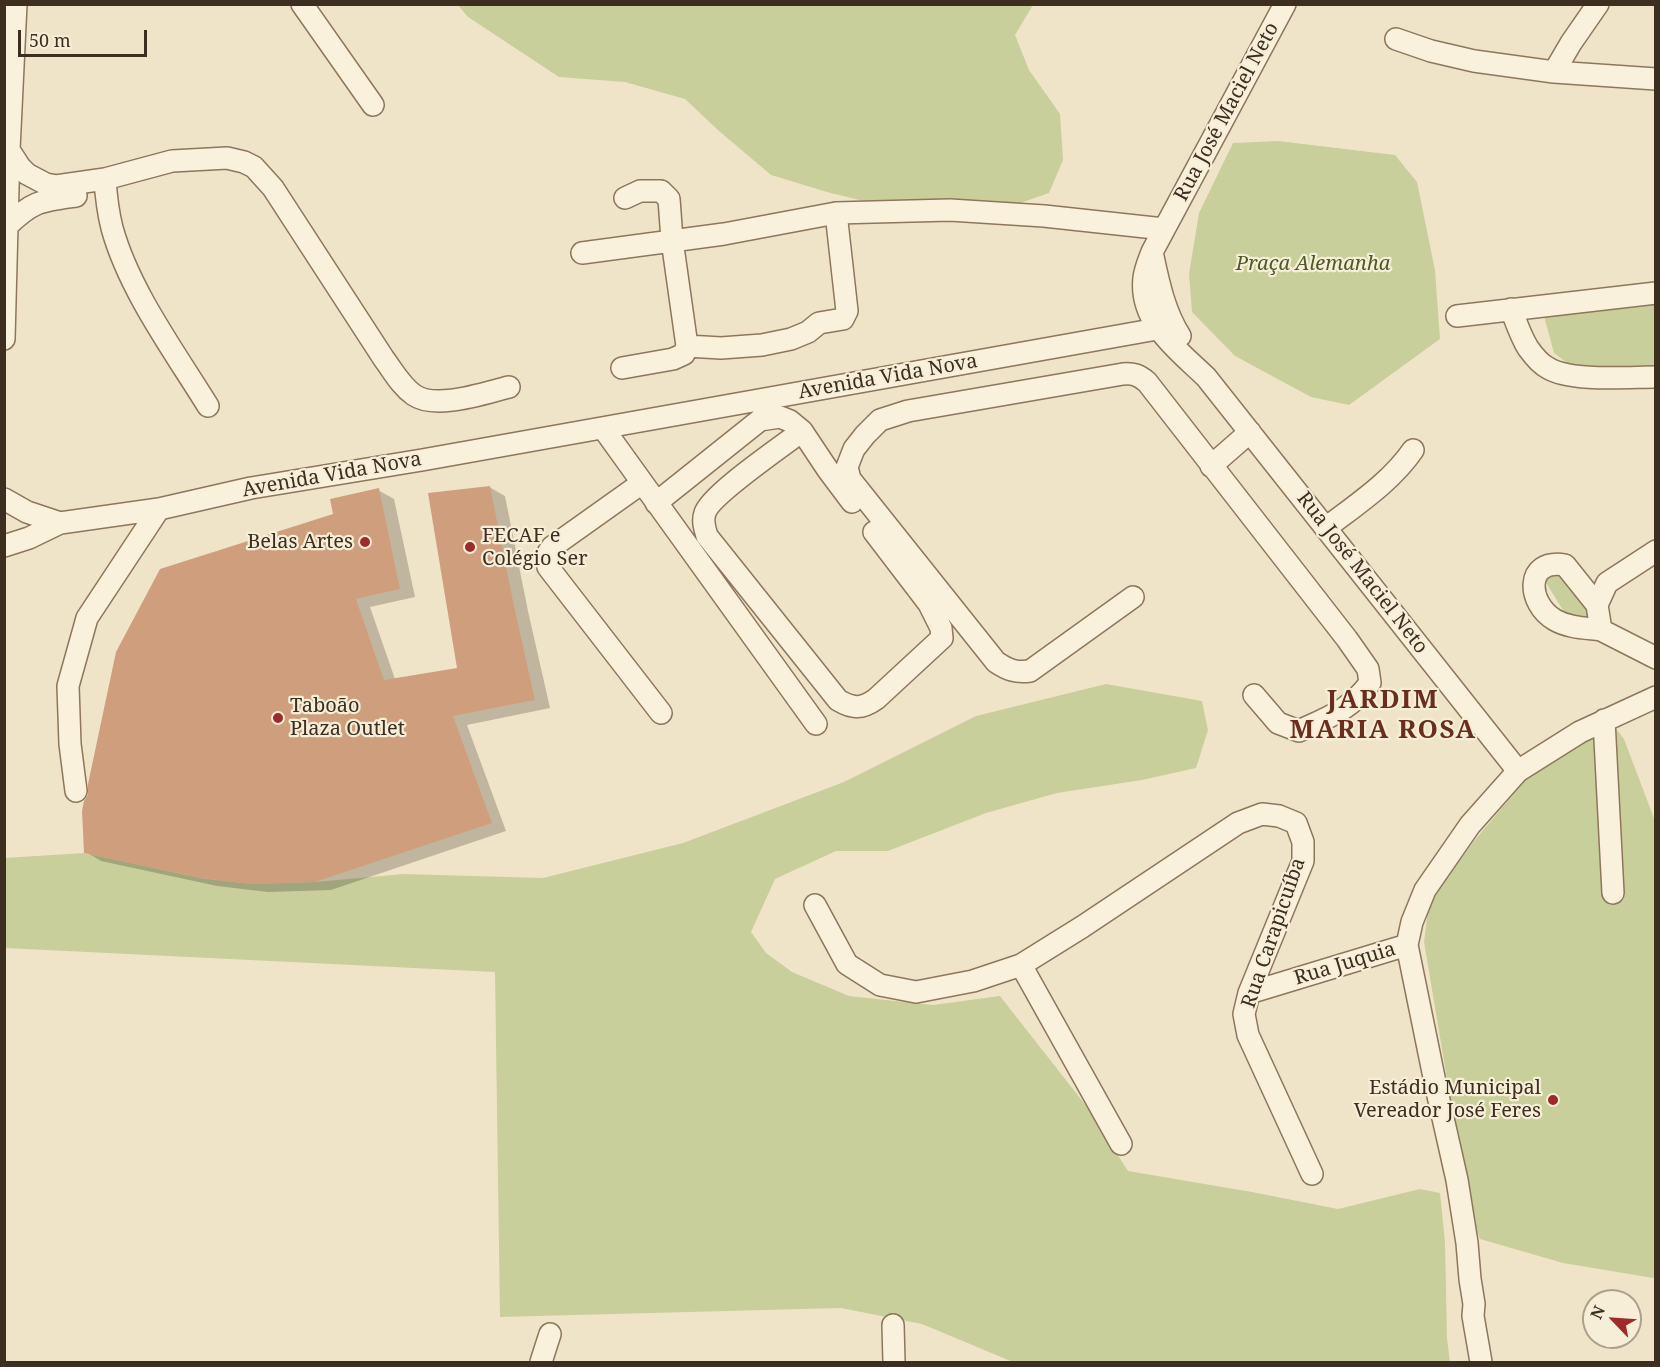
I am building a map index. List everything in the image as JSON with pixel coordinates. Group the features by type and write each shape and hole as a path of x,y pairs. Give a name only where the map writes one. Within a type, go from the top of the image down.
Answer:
{"street":[{"path":"4,339 16,4"},
{"path":"302,4 372,105"},
{"name":"Rua José Maciel Neto","path":"1286,4 1152,252 1146,268 1143,290 1147,306 1250,432 1518,771"},
{"path":"1554,72 1598,4"},
{"path":"1396,39 1431,51 1474,61 1554,72 1656,79"},
{"path":"9,150 27,174 46,184 56,186 105,185"},
{"path":"7,226 24,210 44,200 105,185 136,169 181,160 226,158 244,162 254,167 273,188 384,359 400,382 413,394 423,400 437,402 509,387"},
{"path":"105,185 112,227 132,281 208,406"},
{"path":"622,368 673,359 684,354 687,346 672,240 669,199 661,191 640,192 625,198"},
{"path":"582,252 724,234 836,213 950,210 1044,216 1164,229"},
{"path":"687,346 721,348 762,345 791,339 808,332 819,323 843,319 847,311 836,213"},
{"path":"1457,316 1656,293"},
{"path":"1511,309 1526,346 1548,368 1564,374 1583,376 1656,377"},
{"name":"Avenida Vida Nova","path":"4,546 29,538 60,523 159,509 252,488 422,460 1165,327"},
{"path":"1133,597 1030,671 1018,672 1006,668 996,662 850,479 847,467 855,449 880,420 908,411 1131,374 1139,375 1147,382 1368,669 1370,683 1361,695 1342,711 1299,730 1278,723 1254,695"},
{"path":"656,503 760,420 780,417 790,421 802,431 828,470 929,604 941,627 942,638 876,699 865,706 849,706 838,700 707,536 704,526 705,512 718,494 802,431"},
{"path":"603,428 816,724"},
{"path":"1211,466 1250,432"},
{"path":"1326,528 1388,478 1404,463 1413,450"},
{"path":"642,483 552,548 546,559 548,567 661,713"},
{"name":"Avenida Vida Nova","path":"4,499 27,512 60,523"},
{"path":"76,791 70,744 68,686 87,618 159,509"},
{"path":"1597,605 1607,583 1656,551"},
{"path":"1601,630 1597,605 1565,565 1546,565 1535,577 1533,587 1536,600 1553,619 1566,625 1601,630 1656,658"},
{"path":"1481,1362 1473,1316 1474,1304 1467,1243 1457,1180 1407,945 1412,922 1425,890 1470,825 1518,771 1580,732 1656,697"},
{"path":"1604,720 1613,893"},
{"name":"Rua Carapicuíba","path":"1021,964 1082,927 1238,823 1262,813 1279,816 1296,823 1304,842 1303,861 1249,993 1244,1014 1248,1035 1312,1174"},
{"path":"815,905 847,964 880,984 916,992 973,981 1021,964 1121,1144"},
{"name":"Rua Juquia","path":"1249,993 1407,945"},
{"path":"893,1325 894,1362"},
{"path":"541,1362 550,1334"}],"green space":[{"path":"458,5 1033,5 1015,35 1029,70 1060,114 1063,160 1049,193 1006,208 900,210 827,192 771,175 685,99 625,82 559,77 468,17"},
{"name":"Praça Alemanha","path":"1278,141 1395,155 1417,182 1435,270 1440,339 1349,405 1311,397 1235,356 1192,312 1189,274 1199,213 1233,143"},
{"path":"1655,304 1655,370 1579,372 1554,353 1544,316"},
{"path":"1557,567 1592,617 1572,625 1545,581"},
{"path":"1106,684 1202,701 1208,730 1196,768 1142,780 1057,793 986,813 888,851 836,851 775,879 751,932 766,953 792,972 849,996 933,1005 1000,996 1087,1107 1128,1171 1338,1209 1420,1189 1440,1193 1445,1242 1447,1338 1450,1362 1013,1362 922,1324 841,1308 500,1317 495,972 5,948 4,858 84,853 200,878 251,884 315,882 404,874 543,878 683,843 844,782 976,716"},
{"name":"Estádio Municipal Vereador José Feres","path":"1614,726 1624,739 1655,821 1656,1276 1653,1278 1563,1263 1480,1239 1469,1210 1424,942 1429,903 1474,841 1548,754"}],"building":[{"name":"Taboão Plaza Outlet","path":"490,486 535,700 453,716 492,823 315,882 251,884 200,878 84,853 82,811 88,795 88,784 116,652 160,569 333,514 330,499 379,488 400,589 356,599 384,680 457,668 428,493"}],"place":[{"name":"Belas Artes","path":"365,542"},
{"name":"FECAF e Colégio Ser","path":"470,547"},
{"name":"Taboão Plaza Outlet","path":"278,718"},
{"name":"Estádio Municipal Vereador José Feres","path":"1553,1100"}],"district":[{"name":"JARDIM MARIA ROSA","path":"1383,716"}]}
